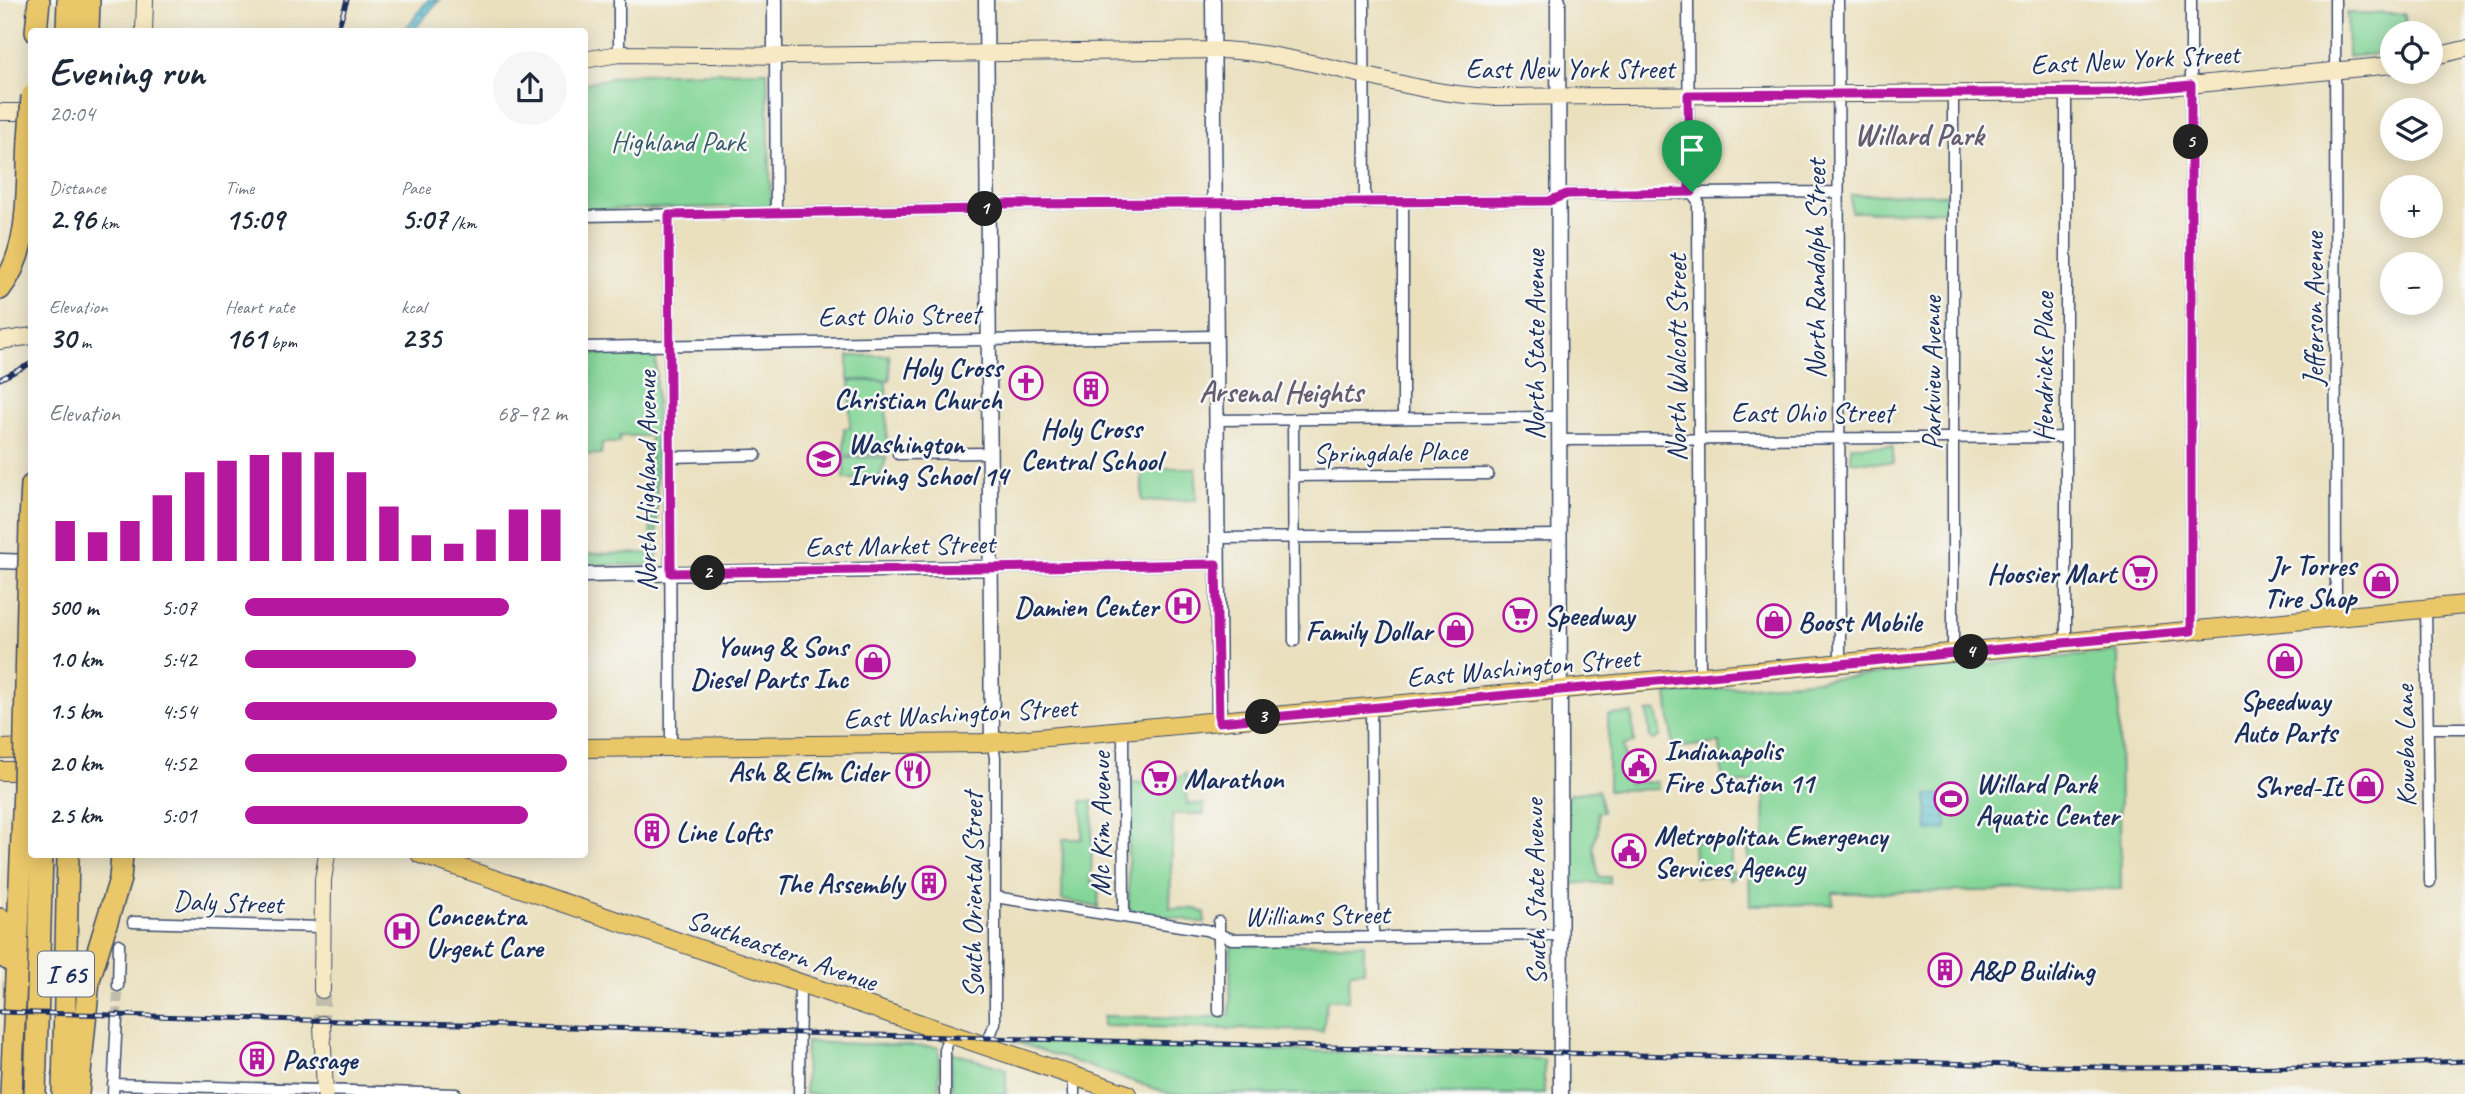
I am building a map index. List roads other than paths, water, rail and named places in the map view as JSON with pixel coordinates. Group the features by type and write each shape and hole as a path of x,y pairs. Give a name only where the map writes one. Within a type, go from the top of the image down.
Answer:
{"highway":[{"path":"36,28 39,0"},
{"path":"47,0 47,28"},
{"path":"67,28 68,0"},
{"path":"88,28 89,0"},
{"path":"0,289 12,270 21,246 28,153"},
{"path":"10,1094 28,780 28,600"},
{"name":"I 65","path":"35,1094 42,858"},
{"name":"I 65","path":"63,1094 68,858"},
{"path":"78,1094 89,980 117,890 121,858"},
{"path":"0,919 9,975 11,1063"}],"main road":[{"path":"144,28 145,0"},
{"path":"2443,54 2465,49"},
{"name":"East New York Street","path":"588,59 619,54 775,56 1214,50 1279,54 1463,95 1558,96 2117,92 2380,66"},
{"path":"0,111 28,112"},
{"path":"0,341 28,337"},
{"name":"East Washington Street","path":"588,748 992,742 2465,605"},
{"path":"0,749 28,739"},
{"path":"0,771 28,780"},
{"path":"322,990 321,927 327,858"},
{"name":"Southeastern Avenue","path":"432,858 986,1046 1073,1085 1127,1094"},
{"path":"322,1024 324,1092"}],"street":[{"path":"619,0 619,54"},
{"path":"775,0 776,213"},
{"path":"986,0 992,742"},
{"path":"1213,0 1219,722"},
{"path":"1364,0 1365,202"},
{"name":"North State Avenue","path":"1558,0 1559,691"},
{"name":"North Walcott Street","path":"1688,0 1689,189 1698,201 1700,677"},
{"name":"North Randolph Street","path":"1838,0 1840,664"},
{"path":"2191,0 2191,631"},
{"name":"Jefferson Avenue","path":"2335,0 2336,617"},
{"name":"Hendricks Place","path":"2066,92 2066,643"},
{"name":"Parkview Avenue","path":"1953,93 1953,653"},
{"path":"588,216 988,208 997,204 1549,201 1567,194 1838,192"},
{"path":"1403,202 1403,418"},
{"name":"North Highland Avenue","path":"669,215 671,747"},
{"name":"East Ohio Street","path":"588,346 1215,336"},
{"path":"1215,420 1558,417"},
{"path":"1293,419 1294,641"},
{"name":"East Ohio Street","path":"1558,440 2066,437"},
{"path":"898,454 988,453"},
{"path":"670,457 756,455"},
{"name":"Springdale Place","path":"1293,476 1488,474"},
{"path":"1216,538 1559,535"},
{"path":"0,561 28,562"},
{"name":"East Market Street","path":"588,575 1216,564"},
{"name":"Koweba Lane","path":"2426,609 2430,882"},
{"name":"South State Avenue","path":"1559,691 1561,1094"},
{"path":"1371,707 1373,937"},
{"path":"2428,728 2465,728"},
{"name":"Mc Kim Avenue","path":"1123,730 1124,917"},
{"name":"South Oriental Street","path":"986,1046 995,1023 995,757 992,742"},
{"name":"Williams Street","path":"995,897 1206,930 1232,939 1560,935"},
{"name":"Daly Street","path":"133,922 321,927"},
{"path":"1219,922 1219,1012"},
{"path":"118,986 120,944"},
{"path":"799,1094 800,984"},
{"path":"117,1018 113,1089 456,1094"},
{"name":"South Oriental Street","path":"945,1094 945,1047 949,1034"}],"water":[{"path":"428,0 439,0 416,28 406,28"},
{"path":"1963,794 1963,811 1946,812 1946,830 1928,831 1927,795"}],"tunnel":[{"path":"117,1018 118,986"},
{"path":"322,990 322,1024"}],"railway":[{"path":"338,28 347,0"},
{"path":"0,379 28,365"},
{"path":"0,1012 2132,1068 2328,1067 2465,1061"}],"place":[{"name":"Holy Cross Christian Church","path":"1026,383"},
{"name":"Holy Cross Central School","path":"1091,389"},
{"name":"Washington Irving School 14","path":"824,459"},
{"name":"Hoosier Mart","path":"2140,573"},
{"name":"Jr Torres Tire Shop","path":"2381,581"},
{"name":"Damien Center","path":"1183,606"},
{"name":"Speedway","path":"1520,615"},
{"name":"Boost Mobile","path":"1774,621"},
{"name":"Family Dollar","path":"1456,630"},
{"name":"Speedway Auto Parts","path":"2285,661"},
{"name":"Young & Sons Diesel Parts Inc","path":"873,662"},
{"name":"Indianapolis Fire Station 11","path":"1639,766"},
{"name":"Ash & Elm Cider","path":"913,771"},
{"name":"Marathon","path":"1159,778"},
{"name":"Shred-It","path":"2366,786"},
{"name":"Willard Park Aquatic Center","path":"1951,799"},
{"name":"Line Lofts","path":"652,831"},
{"name":"Metropolitan Emergency Services Agency","path":"1629,851"},
{"name":"The Assembly","path":"929,883"},
{"name":"Concentra Urgent Care","path":"402,931"},
{"name":"A&P Building","path":"1945,970"},
{"name":"Passage","path":"257,1059"}],"district":[{"name":"Willard Park","path":"1919,135"},
{"name":"Arsenal Heights","path":"1281,392"}],"park label":[{"name":"Highland Park","path":"678,141"}]}
